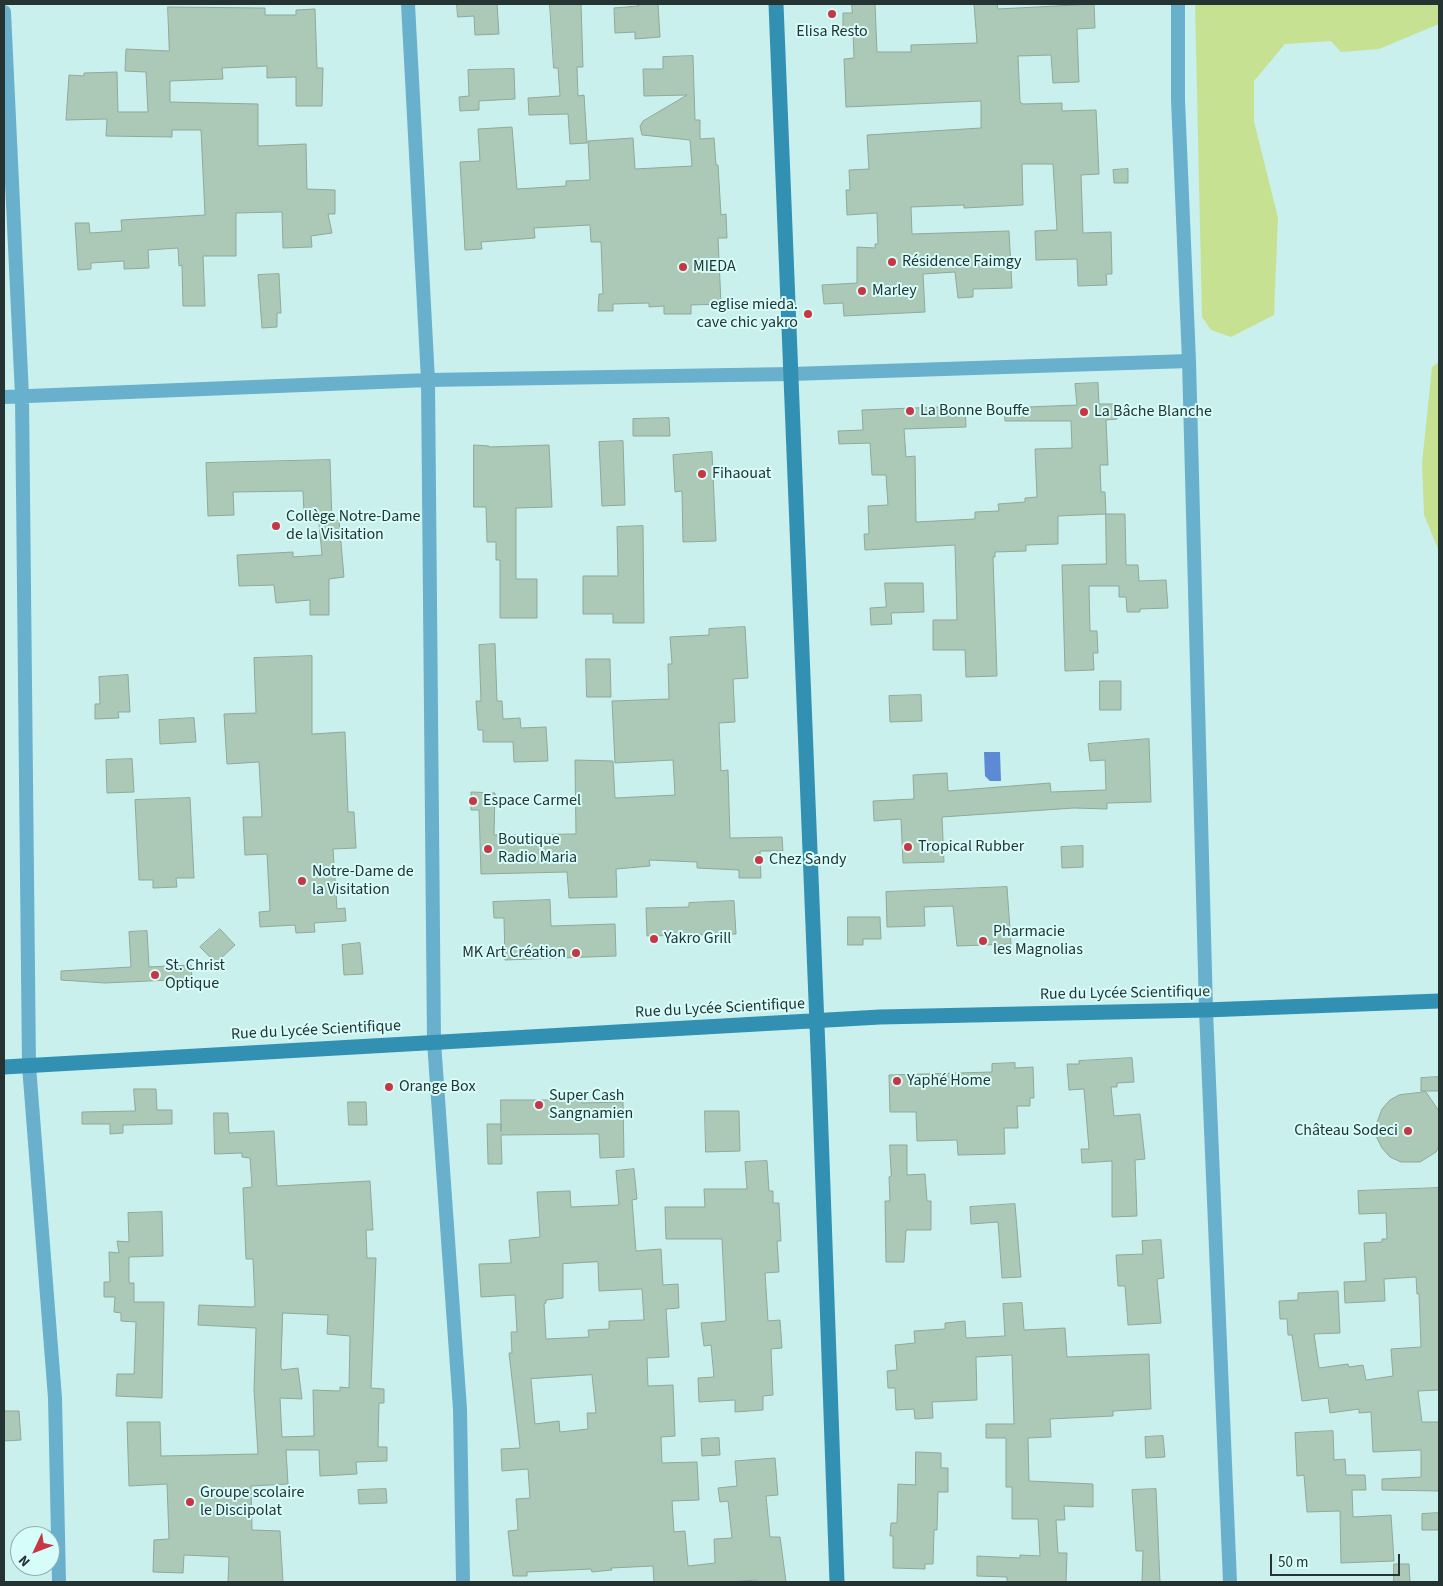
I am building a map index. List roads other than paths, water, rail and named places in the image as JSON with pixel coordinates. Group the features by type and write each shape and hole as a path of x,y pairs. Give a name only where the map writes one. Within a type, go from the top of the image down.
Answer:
{"street":[{"path":"408,4 428,380 434,1042 460,1409 463,1582"},
{"path":"776,4 817,1021 837,1582"},
{"path":"1178,4 1178,100 1190,361 1206,1010 1230,1582"},
{"path":"4,12 22,396 29,1066 55,1398 59,1582"},
{"path":"4,397 428,380 791,374 1190,361"},
{"name":"Rue du Lycée Scientifique","path":"4,1067 880,1017 1206,1010 1439,1001"}],"water":[{"path":"984,752 1000,752 1001,781 990,781 985,776"}],"place":[{"name":"Elisa Resto","path":"832,14"},
{"name":"Résidence Faimgy","path":"892,262"},
{"name":"MIEDA","path":"683,267"},
{"name":"Marley","path":"862,291"},
{"name":"eglise mieda. cave chic yakro","path":"808,314"},
{"name":"La Bonne Bouffe","path":"910,411"},
{"name":"La Bâche Blanche","path":"1084,412"},
{"name":"Fihaouat","path":"702,474"},
{"name":"Collège Notre-Dame de la Visitation","path":"276,526"},
{"name":"Espace Carmel","path":"473,801"},
{"name":"Tropical Rubber","path":"908,847"},
{"name":"Boutique Radio Maria","path":"488,849"},
{"name":"Chez Sandy","path":"759,860"},
{"name":"Notre-Dame de la Visitation","path":"302,881"},
{"name":"Yakro Grill","path":"654,939"},
{"name":"Pharmacie les Magnolias","path":"983,941"},
{"name":"MK Art Création","path":"576,953"},
{"name":"St. Christ Optique","path":"155,975"},
{"name":"Yaphé Home","path":"897,1081"},
{"name":"Orange Box","path":"389,1087"},
{"name":"Super Cash Sangnamien","path":"539,1105"},
{"name":"Château Sodeci","path":"1408,1131"},
{"name":"Groupe scolaire le Discipolat","path":"190,1502"}]}
